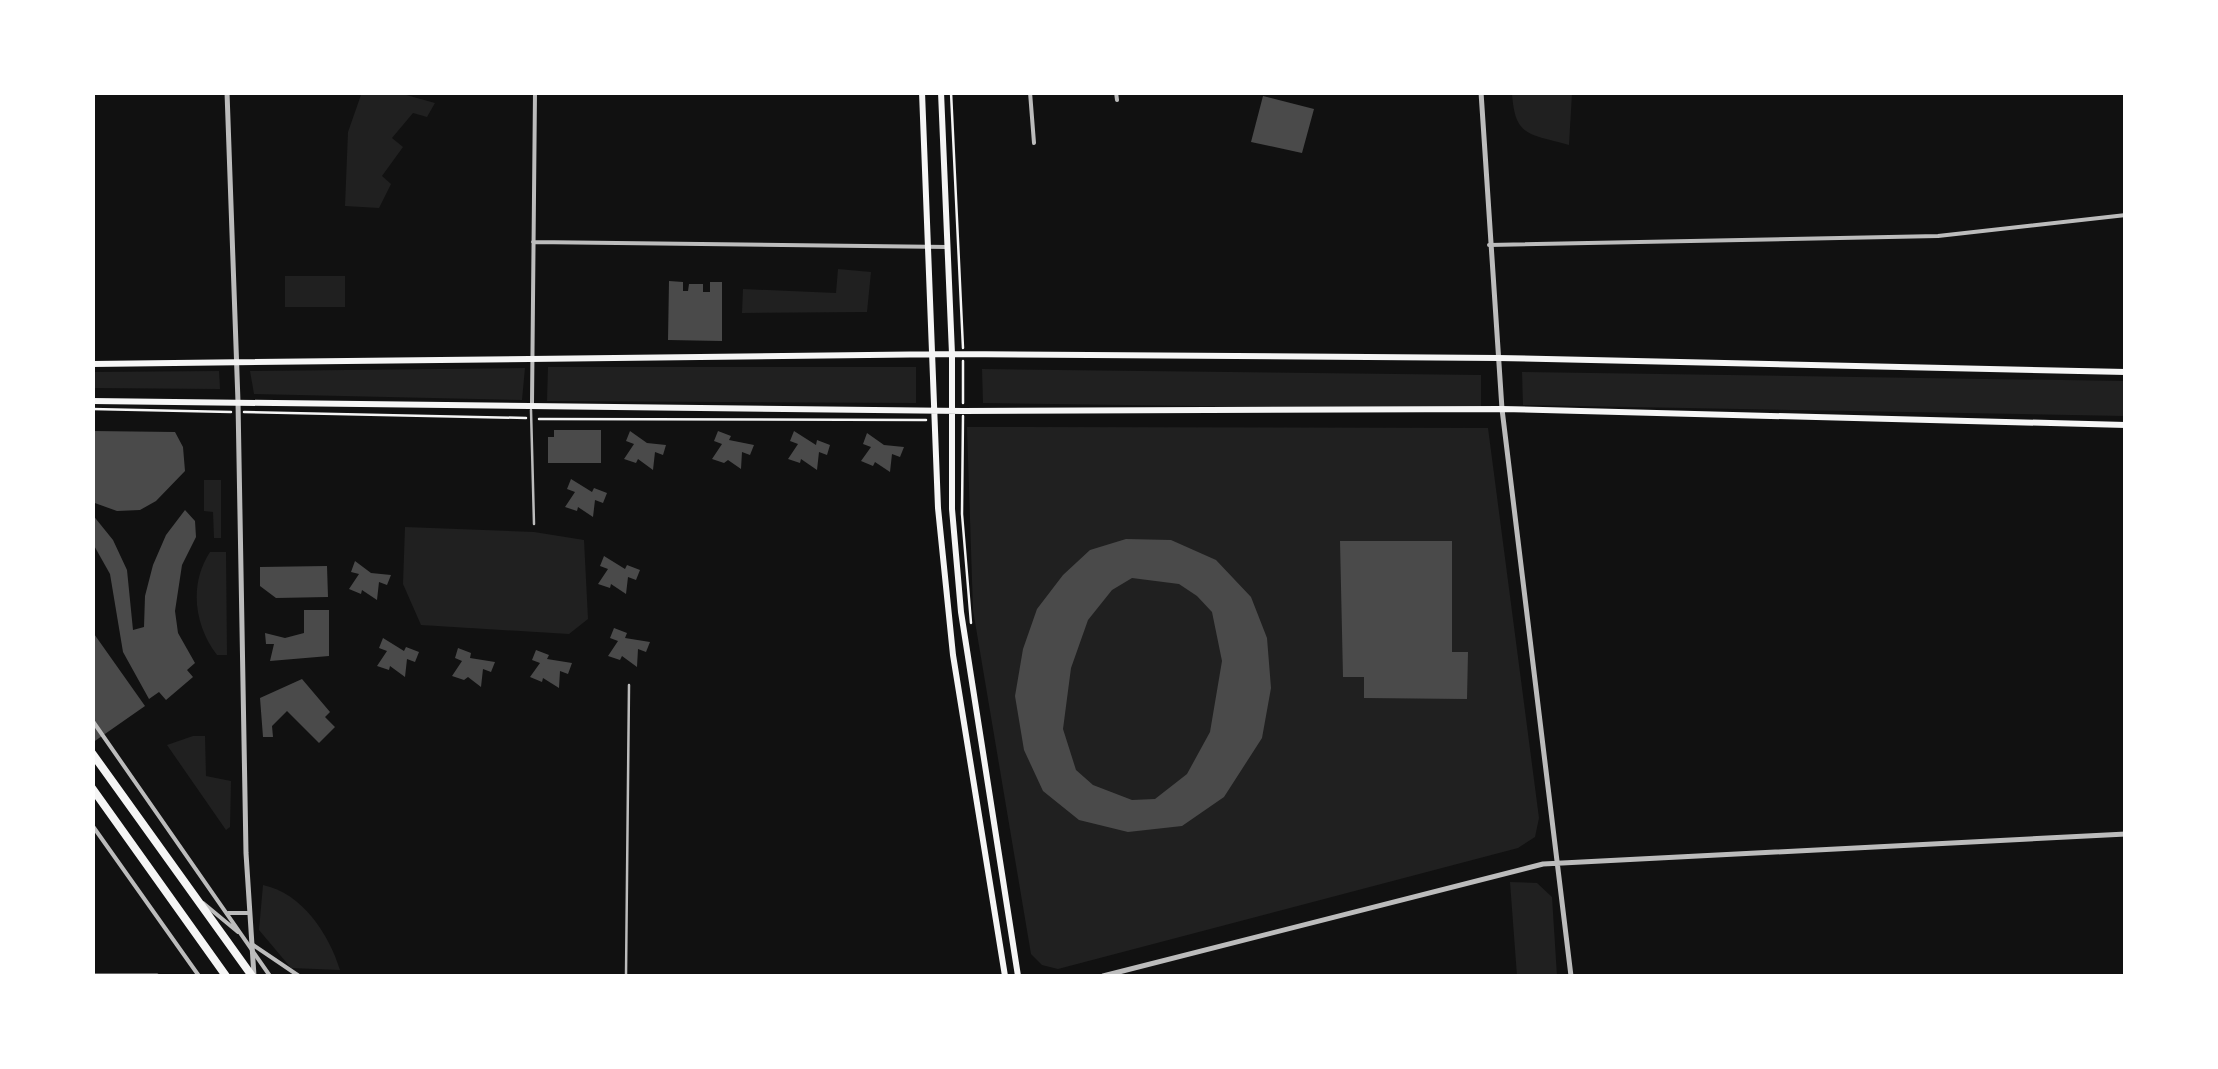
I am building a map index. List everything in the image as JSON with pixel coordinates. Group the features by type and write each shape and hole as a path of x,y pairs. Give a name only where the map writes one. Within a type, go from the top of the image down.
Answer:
{"main road":[{"path":"922,92 938,508 953,655 1005,976"},
{"path":"941,92 952,354 952,509 961,612 1018,976"},
{"path":"92,364 952,354 1498,358 2126,372"},
{"path":"92,400 532,409 1502,409 2126,424"},
{"path":"92,754 253,976"},
{"path":"92,788 226,976"}],"street":[{"path":"227,92 253,976"},
{"path":"532,409 535,92"},
{"path":"1030,92 1034,143"},
{"path":"1116,92 1117,100"},
{"path":"1481,92 1502,409 1571,976"},
{"path":"1489,245 1938,236 2126,215"},
{"path":"533,242 948,247"},
{"path":"92,720 270,976"},
{"path":"92,825 199,976"},
{"path":"1103,976 1558,863 2126,834"},
{"path":"190,892 245,938"},
{"path":"228,913 250,913"},
{"path":"252,946 298,976"},
{"path":"92,976 157,976"}],"lane":[{"path":"532,409 534,524"},
{"path":"626,976 629,685"}],"shaded area":[{"path":"362,92 399,93 435,103 427,117 413,113 392,138 403,147 382,176 391,184 379,208 345,206 348,132"},
{"path":"1512,93 1572,93 1569,145 1534,135 1521,126"},
{"path":"838,269 871,272 867,312 742,313 743,289 836,293"},
{"path":"285,276 345,276 345,307 285,307"},
{"path":"548,367 916,367 916,403 547,401"},
{"path":"525,368 522,400 254,394 250,371"},
{"path":"982,369 1481,375 1481,410 983,403"},
{"path":"219,371 220,389 93,388 93,372"},
{"path":"1522,372 2125,381 2125,416 1523,405"},
{"path":"967,427 1488,428 1539,818 1535,837 1518,848 1058,969 1042,965 1031,954 973,610"},
{"path":"204,480 221,480 221,538 214,538 213,512 204,511"},
{"path":"405,527 534,532 584,540 588,619 569,634 421,625 403,584"},
{"path":"210,552 226,552 227,655 217,655 199,618 199,577"},
{"path":"205,736 206,776 231,781 230,827 226,830 167,745"},
{"path":"1510,882 1537,883 1552,897 1557,976 1517,976"},
{"path":"263,885 290,897 312,917 340,970 291,968 259,930"}],"building":[{"path":"1263,96 1314,109 1302,153 1251,142"},
{"path":"669,281 683,282 683,291 688,291 689,284 703,284 703,292 710,292 710,282 722,282 722,341 668,340"},
{"path":"554,430 601,430 601,463 548,463 548,437 554,437"},
{"path":"92,431 175,432 183,447 185,471 156,501 140,510 117,511 92,502"},
{"path":"630,431 647,443 666,445 663,455 655,452 653,470 638,459 636,463 624,459 634,444 626,441"},
{"path":"718,431 731,436 729,440 754,445 750,455 742,452 741,469 728,460 724,463 712,459 722,444 714,441"},
{"path":"794,431 816,445 817,440 830,445 827,455 819,452 817,470 801,459 800,463 788,459 798,444 790,441"},
{"path":"867,433 884,445 904,447 900,457 892,454 890,472 875,462 873,466 861,461 871,447 863,444"},
{"path":"571,479 592,492 594,488 607,493 603,503 595,500 593,517 578,507 577,511 565,507 575,492 567,489"},
{"path":"185,510 195,521 196,537 182,565 175,611 178,633 195,663 187,670 193,677 166,700 159,692 149,699 123,652 110,574 92,542 92,514 113,540 127,570 133,630 144,627 145,596 153,565 166,535"},
{"path":"1126,539 1171,540 1216,560 1251,597 1267,638 1271,688 1262,738 1224,797 1182,826 1128,832 1079,820 1043,791 1024,750 1015,696 1023,649 1037,609 1063,575 1090,550","holes":["1132,578 1179,584 1212,612 1222,661 1210,732 1187,774 1155,799 1132,800 1093,785 1076,770 1063,729 1071,668 1088,620 1112,590"]},
{"path":"1340,541 1452,541 1452,652 1468,652 1467,699 1364,698 1364,677 1343,677"},
{"path":"604,556 625,569 627,565 640,570 636,580 628,577 626,594 611,584 610,588 598,584 608,569 600,566"},
{"path":"355,561 371,573 391,575 387,585 379,582 377,600 362,590 361,594 349,589 359,574 351,572"},
{"path":"327,566 328,597 276,598 260,586 260,567"},
{"path":"304,610 329,610 329,656 270,661 274,644 266,644 265,633 285,638 304,633"},
{"path":"614,628 627,633 625,638 650,642 646,652 638,649 637,667 622,656 620,660 608,656 618,641 610,638"},
{"path":"92,631 145,706 92,743"},
{"path":"383,638 404,651 406,647 419,652 415,662 407,659 405,677 390,666 389,670 377,666 387,651 379,648"},
{"path":"458,648 471,653 470,658 495,662 491,672 483,669 481,687 468,677 464,680 452,676 462,661 455,658"},
{"path":"536,650 549,655 547,659 572,663 568,674 560,671 559,688 543,678 542,682 530,677 540,663 532,660"},
{"path":"302,679 330,712 325,717 335,727 319,743 287,711 272,726 273,737 263,737 260,698"}]}
